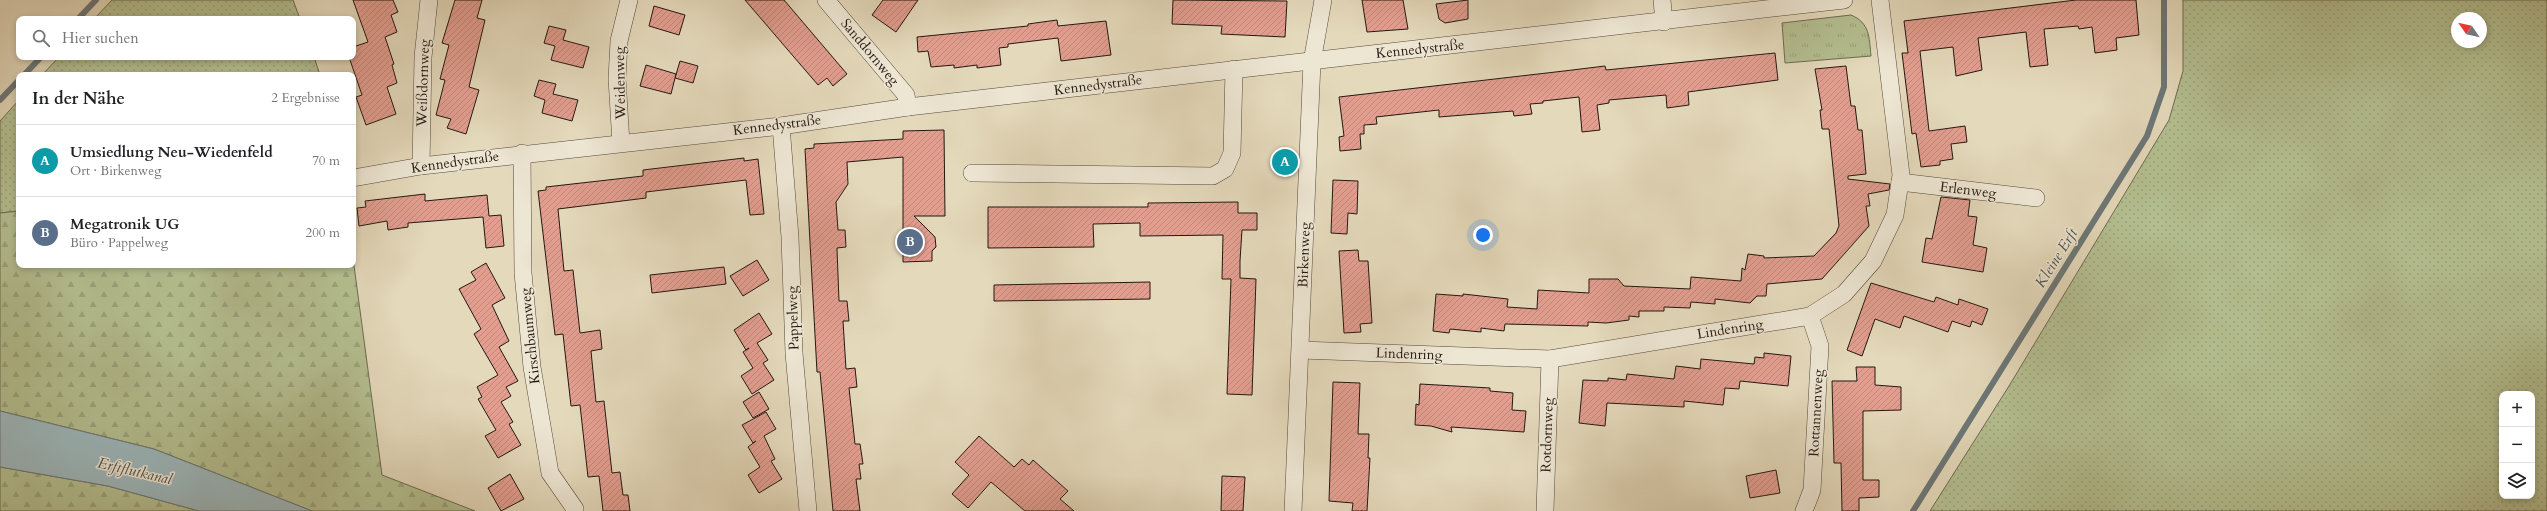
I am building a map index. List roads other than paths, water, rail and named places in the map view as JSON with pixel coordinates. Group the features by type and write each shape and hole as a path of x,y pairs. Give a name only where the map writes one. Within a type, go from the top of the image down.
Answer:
{"street":[{"name":"Weißdornweg","path":"421,166 423,57 429,0"},
{"name":"Weidenweg","path":"621,143 617,79 619,41 629,0"},
{"name":"Sanddornweg","path":"826,0 906,95 908,107"},
{"name":"Birkenweg","path":"1293,511 1312,62 1323,0"},
{"path":"1662,0 1664,22"},
{"name":"Kennedystraße","path":"356,177 421,166 522,153 781,126 908,107 1234,68 1312,62 1844,0"},
{"name":"Lindenring","path":"1300,350 1550,359 1810,316 1844,294 1873,261 1895,215 1900,182 1880,0"},
{"path":"972,173 1213,176 1225,169 1232,153 1234,68"},
{"name":"Pappelweg","path":"781,126 790,237 794,353 808,511"},
{"name":"Kirschbaumweg","path":"522,153 523,273 532,366 550,473 575,509"},
{"name":"Erlenweg","path":"1900,182 2036,198"},
{"name":"Rottannenweg","path":"1804,511 1812,490 1820,346 1810,316"},
{"name":"Rotdornweg","path":"1545,511 1550,359"}],"water":[{"name":"Erftflutkanal","path":"0,411 154,449 312,511 199,511 108,486 0,467"}],"waterway":[{"name":"Kleine Erft","path":"81,16 96,0"},
{"name":"Kleine Erft","path":"1913,511 2147,136 2164,87 2164,0"},
{"name":"Kleine Erft","path":"27,72 38,60"},
{"name":"Kleine Erft","path":"0,100 16,83"}],"place":[{"name":"Umsiedlung Neu-Wiedenfeld","path":"1285,162"},
{"name":"Megatronik UG","path":"910,242"}]}
